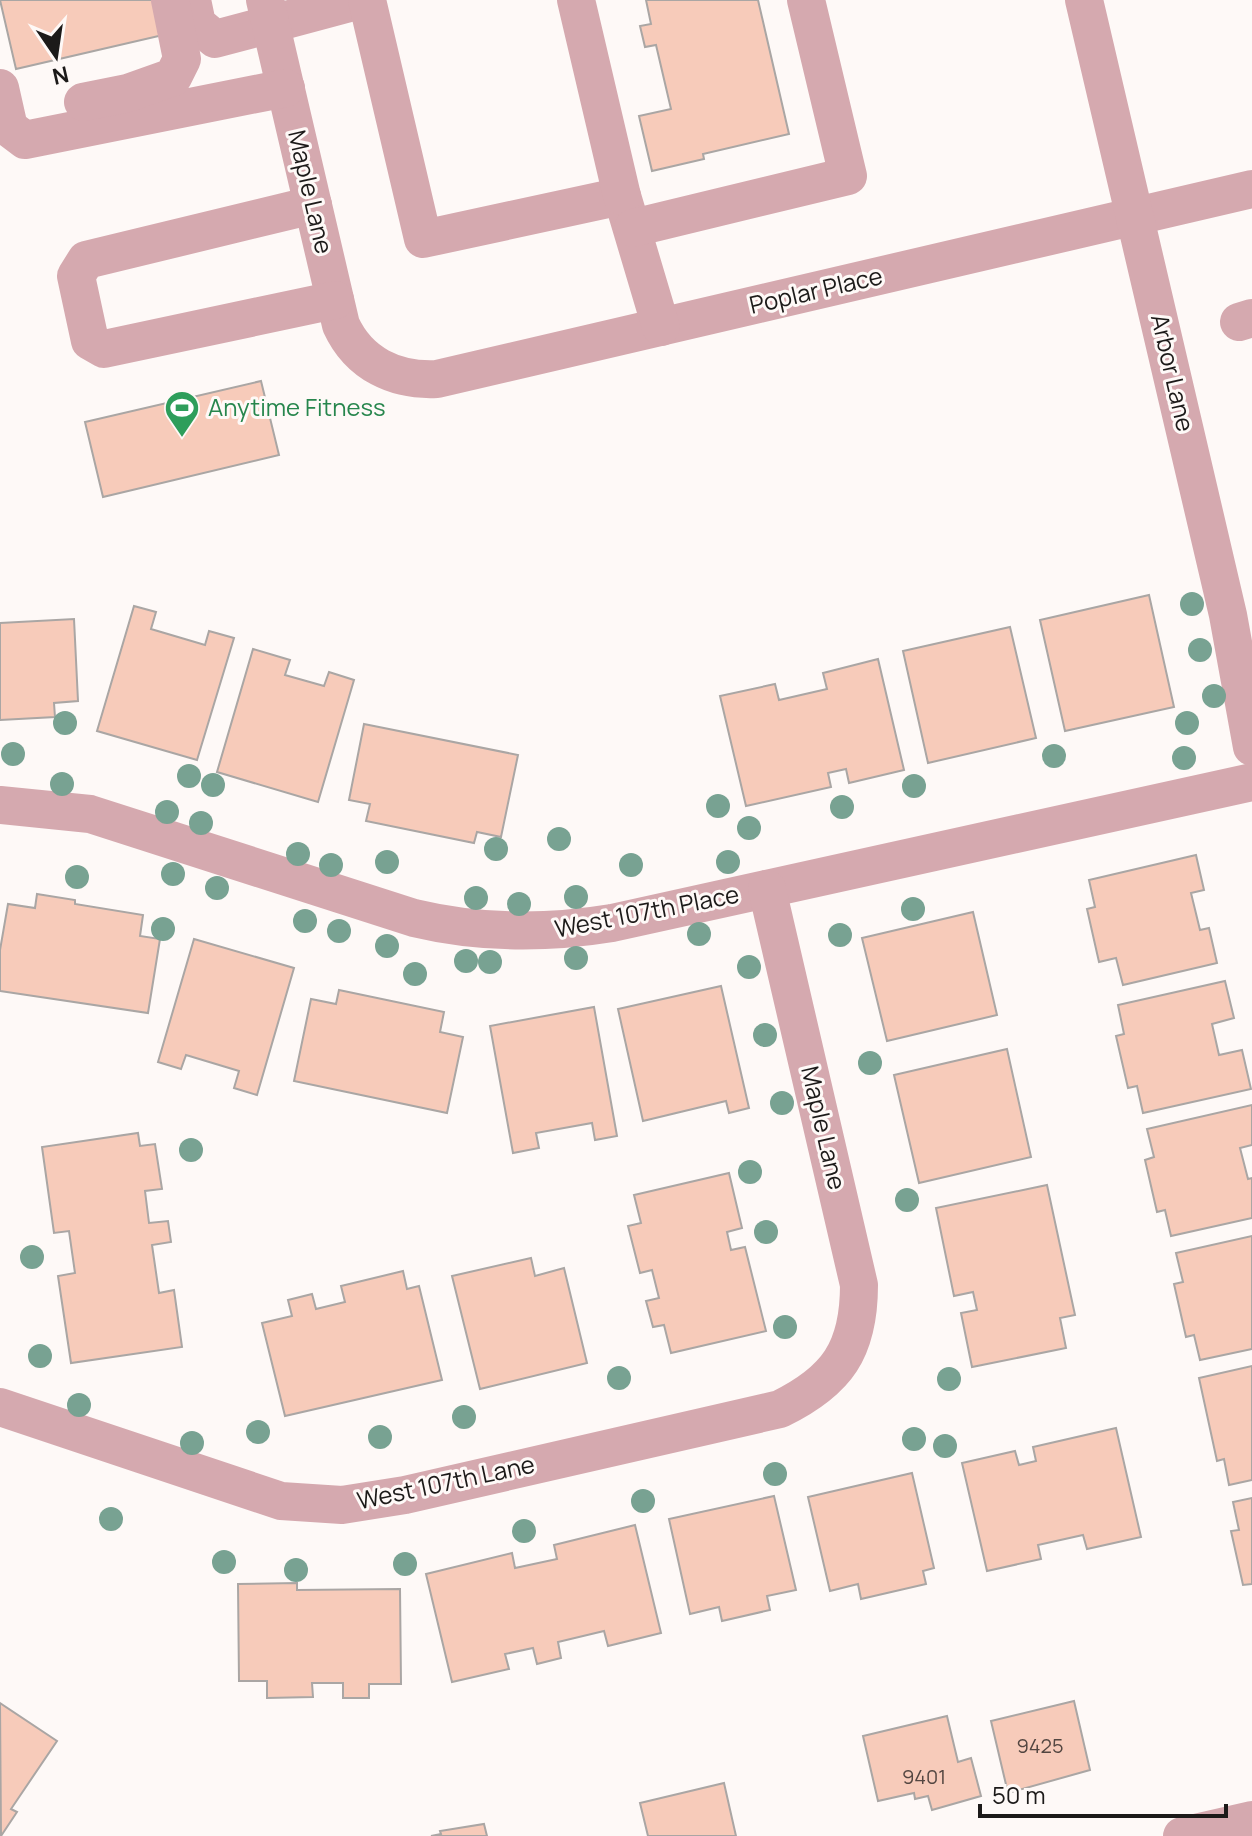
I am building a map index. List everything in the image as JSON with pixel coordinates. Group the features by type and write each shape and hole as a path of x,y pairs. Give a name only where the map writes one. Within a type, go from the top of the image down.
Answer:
{"street":[{"path":"170,0 182,59 173,77 128,93 3,103 9,128 25,140 286,88"},
{"path":"192,0 197,24 215,39 268,13 361,0"},
{"path":"367,0 423,239 627,212 848,176 806,0"},
{"path":"576,0 627,212 661,327"},
{"name":"Arbor Lane","path":"1084,0 1136,216 1240,612 1252,747"},
{"name":"Maple Lane","path":"268,13 335,300 350,344 380,368"},
{"name":"Poplar Place","path":"380,368 394,376 437,379 1252,189"},
{"path":"313,205 86,260 76,276 90,341 104,349 335,300"},
{"name":"West 107th Place","path":"0,805 90,814 414,918 476,930 583,928 1252,782"},
{"name":"Maple Lane","path":"767,889 859,1285 859,1309 854,1332 839,1366"},
{"name":"West 107th Lane","path":"0,1407 281,1501 342,1505 405,1495 780,1409 805,1397 839,1366"},
{"path":"1182,1836 1252,1820"}],"building":[{"path":"0,0 155,0 163,35 16,69"},
{"path":"646,0 758,0 789,134 703,154 704,159 652,171 639,116 671,109 656,45 645,47 640,26 651,24"},
{"name":"Anytime Fitness","path":"261,381 279,455 103,497 85,422"},
{"path":"1149,595 1174,707 1065,731 1040,620"},
{"path":"134,606 156,612 151,629 205,645 209,631 234,638 197,760 97,731"},
{"path":"74,619 78,701 54,703 55,717 0,720 0,623"},
{"path":"1010,627 1036,738 928,763 903,651"},
{"path":"253,649 290,660 285,675 324,686 329,672 354,680 318,802 217,772"},
{"path":"878,659 904,770 849,783 846,769 828,773 831,787 746,806 720,696 775,684 779,700 827,689 823,673"},
{"path":"364,724 518,755 501,837 477,832 474,843 366,821 370,804 349,800"},
{"path":"1196,855 1204,890 1191,893 1200,930 1209,928 1217,963 1123,985 1116,958 1099,962 1087,909 1095,907 1089,880"},
{"path":"37,894 75,900 75,904 143,915 140,936 160,939 148,1013 0,991 0,950 8,904 35,908"},
{"path":"973,912 997,1015 887,1041 862,938"},
{"path":"194,939 294,968 257,1095 234,1088 239,1071 186,1055 181,1069 158,1062"},
{"path":"1225,981 1234,1018 1212,1024 1219,1055 1242,1050 1251,1089 1143,1113 1137,1086 1128,1088 1116,1036 1124,1034 1118,1005"},
{"path":"721,986 749,1108 729,1113 726,1101 643,1121 618,1009"},
{"path":"339,990 444,1012 440,1032 463,1037 447,1113 294,1081 311,999 336,1004"},
{"path":"594,1007 617,1136 595,1140 592,1123 536,1133 539,1148 513,1153 490,1026"},
{"path":"1007,1049 1031,1157 919,1183 894,1075"},
{"path":"1252,1105 1252,1145 1240,1148 1248,1179 1252,1178 1252,1218 1171,1236 1165,1210 1157,1212 1145,1160 1154,1157 1147,1129"},
{"path":"138,1133 140,1146 155,1144 162,1189 145,1191 149,1223 168,1221 171,1242 152,1245 159,1293 174,1290 182,1347 71,1363 58,1276 75,1273 69,1231 54,1233 42,1147"},
{"path":"729,1173 742,1228 727,1232 731,1250 745,1247 766,1331 671,1353 664,1325 653,1327 646,1301 659,1298 652,1270 640,1273 628,1226 641,1223 634,1195"},
{"path":"1047,1185 1075,1315 1060,1318 1066,1348 972,1367 961,1313 977,1310 973,1292 954,1296 936,1208"},
{"path":"1252,1236 1252,1349 1200,1360 1194,1335 1186,1337 1174,1284 1183,1282 1176,1253"},
{"path":"531,1258 535,1276 564,1268 587,1363 480,1389 452,1276"},
{"path":"403,1271 407,1289 419,1286 442,1380 285,1416 262,1323 292,1316 288,1300 312,1294 316,1309 345,1302 341,1286"},
{"path":"1252,1366 1252,1480 1229,1485 1224,1459 1217,1461 1199,1378"},
{"path":"1116,1428 1141,1537 1087,1549 1083,1535 1038,1545 1041,1559 987,1571 962,1463 1015,1451 1019,1465 1036,1461 1033,1447"},
{"path":"912,1473 934,1568 923,1571 926,1584 861,1599 858,1584 830,1591 808,1497"},
{"path":"774,1496 796,1590 767,1596 770,1610 722,1621 719,1607 690,1614 669,1519"},
{"path":"1252,1498 1252,1584 1243,1585 1231,1531 1239,1530 1233,1502"},
{"path":"635,1525 661,1633 608,1646 604,1631 558,1642 561,1658 537,1664 533,1648 505,1654 509,1669 452,1682 426,1574 512,1553 515,1568 557,1559 554,1545"},
{"path":"297,1583 297,1590 400,1589 401,1684 369,1684 369,1698 343,1698 343,1683 312,1683 313,1697 267,1698 267,1681 239,1681 238,1584"},
{"path":"1074,1701 1090,1770 1008,1793 991,1721"},
{"path":"0,1703 57,1741 11,1809 17,1812 1,1836"},
{"path":"947,1716 958,1762 971,1758 981,1796 932,1810 928,1796 915,1799 914,1793 878,1801 863,1736"},
{"path":"724,1783 736,1836 648,1836 640,1803"},
{"path":"484,1824 487,1836 431,1836 441,1834 440,1831"}],"place":[{"name":"Anytime Fitness","path":"182,439"}]}
